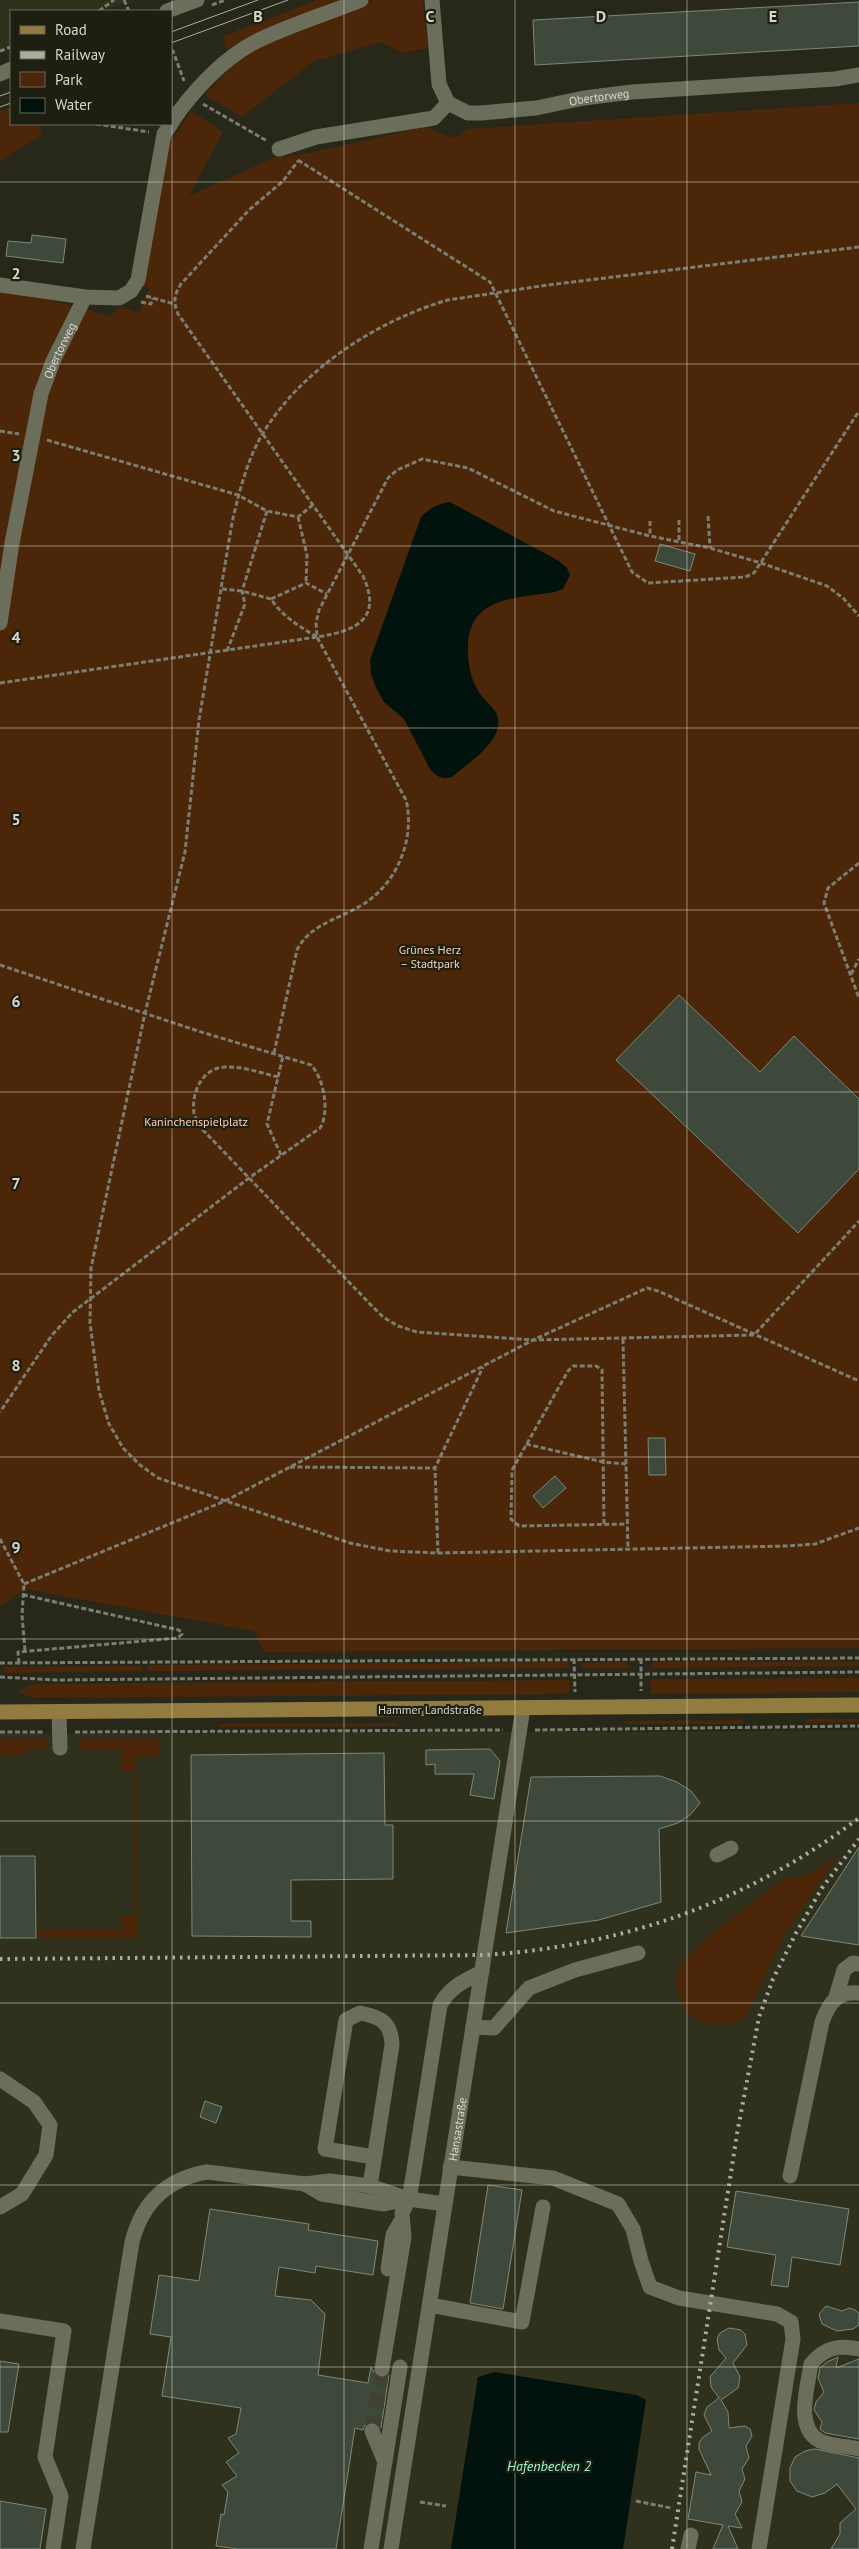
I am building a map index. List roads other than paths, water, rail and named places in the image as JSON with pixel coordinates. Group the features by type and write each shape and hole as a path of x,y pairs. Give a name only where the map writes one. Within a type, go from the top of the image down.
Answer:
{"main road":[{"name":"Hammer Landstraße","path":"0,1712 859,1705"}],"street":[{"path":"170,10 197,0"},
{"path":"172,123 191,98 228,61 257,41 361,0"},
{"path":"279,149 333,134 434,118 448,104 439,84 432,0"},
{"name":"Obertorweg","path":"448,104 468,113 481,113 536,108 584,98 632,92 835,79 859,75"},
{"path":"0,284 85,297 119,298 131,291 138,280 169,127"},
{"name":"Obertorweg","path":"0,623 33,436 46,378 85,297"},
{"name":"Hansastraße","path":"391,2549 523,1708"},
{"path":"59,1712 60,1748"},
{"path":"717,1855 731,1848"},
{"path":"474,2027 494,2028 529,1988 575,1970 638,1952"},
{"path":"790,2176 818,2037 828,2006 836,1997 844,1970 853,1963 859,1964"},
{"path":"418,2376 408,2373 400,2367 386,2347 379,2331 393,2235 401,2221 409,2199 440,2005 456,1985 482,1972"},
{"path":"836,1997 850,1992 859,1993"},
{"path":"370,2186 392,2045 391,2031 381,2019 360,2013 346,2020 325,2149 374,2157"},
{"path":"0,2079 34,2102 50,2125 46,2155 22,2194 0,2207"},
{"path":"450,2166 553,2178 618,2204 633,2228 650,2287 679,2298 777,2314 791,2322 793,2339 759,2549"},
{"path":"83,2549 132,2242 145,2209 152,2199 176,2181 190,2175 206,2172 305,2184 330,2181 370,2186 409,2199 445,2204"},
{"path":"305,2184 322,2194 384,2204 409,2199"},
{"path":"430,2306 522,2322 543,2208"},
{"path":"0,2321 64,2331 45,2457 61,2496 54,2549"},
{"path":"382,2369 386,2347"},
{"path":"859,2349 832,2347 817,2357 811,2364 804,2418 808,2431 820,2441 859,2449"},
{"path":"371,2549 400,2367"},
{"path":"372,2431 385,2463"}],"water":[{"path":"450,502 559,561 567,568 570,575 563,589 555,592 508,599 484,610 475,620 469,634 468,652 470,669 478,690 494,709 498,717 498,727 491,741 479,755 452,777 442,778 430,769 404,719 384,702 371,674 370,660 421,517 434,507"},
{"name":"Hafenbecken 2","path":"494,2372 637,2395 646,2400 623,2549 451,2549 478,2377"}],"tunnel":[{"path":"372,2431 382,2369"}],"tram line":[{"path":"172,32 258,0"},
{"path":"172,43 288,0"},
{"path":"0,96 10,92"},
{"path":"0,107 10,103"}],"railway":[{"path":"0,1959 485,1955 536,1950 586,1942 635,1930 682,1915 728,1896 773,1874 816,1848 859,1818"},
{"path":"672,2549 737,2134 759,2017 773,1979 796,1933 822,1888 859,1839"}],"park label":[{"name":"Grünes Herz – Stadtpark","path":"430,956"},
{"name":"Kaninchenspielplatz","path":"196,1121"}]}
